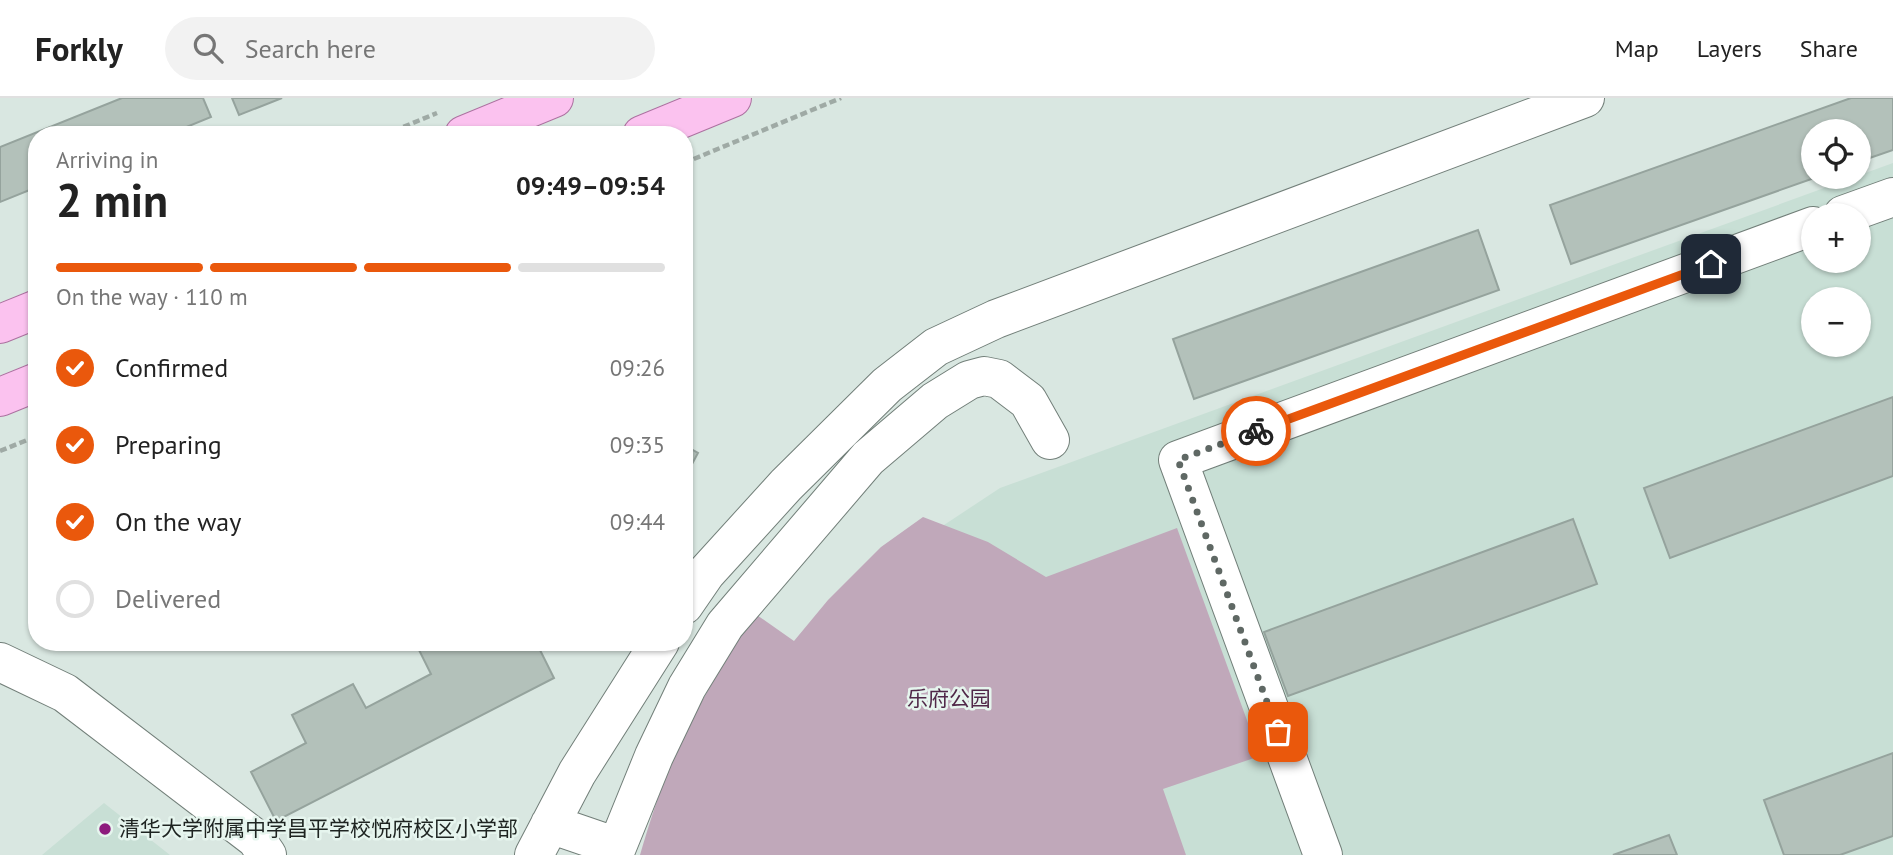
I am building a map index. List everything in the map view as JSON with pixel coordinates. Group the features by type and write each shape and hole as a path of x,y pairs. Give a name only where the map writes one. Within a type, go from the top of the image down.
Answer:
{"main road":[{"path":"456,122 554,98"},
{"path":"664,126 732,98"},
{"path":"0,324 28,313"},
{"path":"0,397 28,386"}],"street":[{"path":"693,592 706,573 786,485 887,385 936,347 996,319 1585,98"},
{"path":"1871,205 1893,197"},
{"path":"1323,855 1178,460 1801,230"},
{"path":"654,651 576,773 542,839 617,847 654,756 687,687 725,625 868,457 935,401 969,380 984,376 999,379 1028,401 1050,440"},
{"path":"0,662 65,693 256,839 267,855"}],"path":[{"path":"693,159 841,98"},
{"path":"434,126 456,122"},
{"path":"0,451 28,440"}],"shaded area":[{"path":"1893,163 1893,855 660,855 888,562 1000,488 1822,189 1871,189 1871,171"},
{"name":"清华大学附属中学昌平学校悦府校区小学部","path":"104,803 170,855 42,855"}],"green space":[{"name":"乐府公园","path":"923,517 988,542 1046,577 1177,528 1260,756 1163,789 1186,855 640,855 675,754 754,613 794,641 828,600 881,547"}],"building":[{"path":"122,98 203,98 211,117 189,126 52,126"},
{"path":"232,98 282,98 239,115"},
{"path":"1851,98 1893,98 1893,150 1871,158 1871,119 1801,119 1801,183 1571,264 1550,205"},
{"path":"28,136 28,191 0,202 0,147"},
{"path":"1478,230 1499,290 1194,399 1173,339"},
{"path":"1893,397 1893,476 1670,558 1644,488"},
{"path":"1573,519 1597,584 1288,696 1264,632"},
{"path":"420,651 540,651 554,678 276,821 251,772 306,743 292,715 353,684 366,708 431,674"},
{"path":"1893,753 1893,836 1840,855 1784,855 1764,800"},
{"path":"1669,835 1677,855 1613,855"}],"way so far":[{"path":"1256,431 1178,460 1278,732"}],"place":[{"name":"清华大学附属中学昌平学校悦府校区小学部","path":"105,829"}],"route":[{"path":"1256,431 1711,264"}]}
